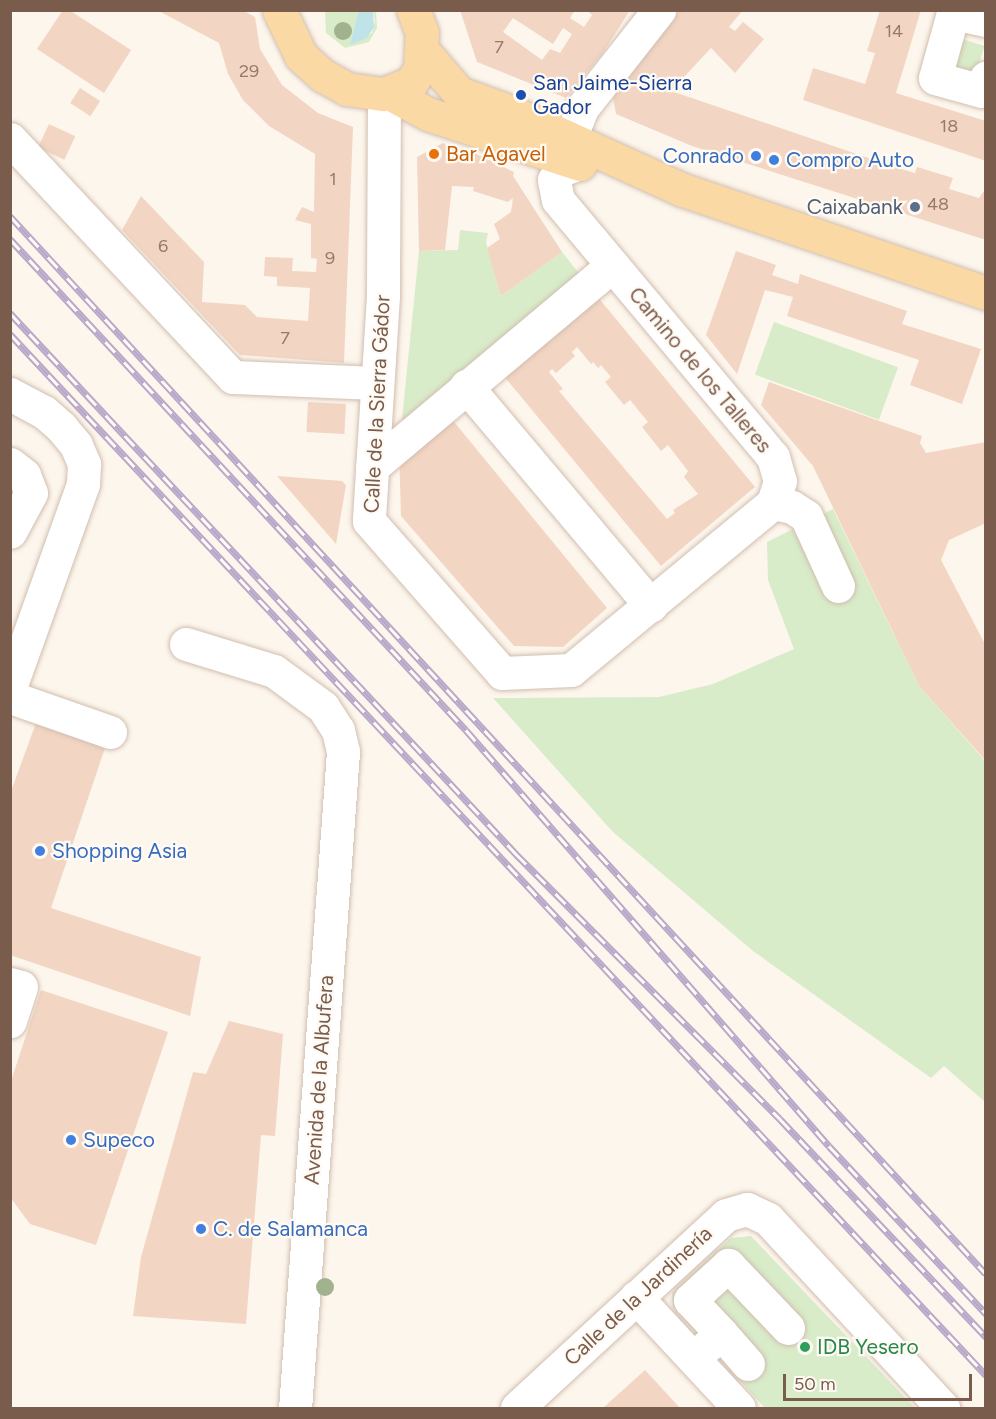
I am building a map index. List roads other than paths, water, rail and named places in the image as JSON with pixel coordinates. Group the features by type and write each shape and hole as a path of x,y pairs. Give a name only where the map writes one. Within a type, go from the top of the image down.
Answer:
{"main road":[{"path":"279,10 301,56 322,75 347,88 388,94 429,114 575,151"},
{"path":"388,94 411,83 420,69 423,51 416,12"},
{"path":"423,51 459,93 575,151 617,177 683,190 986,293"}],"street":[{"path":"575,151 582,108 659,10"},
{"path":"980,15 953,13 935,78 982,91 986,78"},
{"name":"Calle de la Sierra Gádor","path":"388,94 385,205 369,521 502,673 571,670 773,503"},
{"path":"10,139 233,377 377,383"},
{"name":"Camino de los Talleres","path":"575,151 554,180 554,191 773,457 780,481 773,503"},
{"path":"372,467 613,265"},
{"path":"466,386 651,606"},
{"path":"10,394 44,412 62,427 76,445 84,464 83,484 10,688"},
{"path":"10,464 24,475 31,493 10,532"},
{"path":"773,503 792,507 806,516 838,586"},
{"name":"Avenida de la Albufera","path":"186,644 274,671 323,707 338,730 343,752 295,1408"},
{"path":"10,697 110,732"},
{"path":"10,984 21,987 10,1021"},
{"name":"Calle de la Jardinería","path":"517,1408 726,1215 747,1209 768,1219 944,1408"},
{"path":"748,1364 714,1340 690,1300 728,1265 788,1328"},
{"path":"636,1297 739,1408"}],"water":[{"path":"359,10 373,11 374,27 367,38 350,45"}],"railway":[{"path":"10,216 986,1274"},
{"path":"10,239 466,730 829,1146 986,1314"},
{"path":"10,313 516,854 780,1119 986,1337"},
{"path":"10,334 986,1375"}],"place":[{"name":"San Jaime-Sierra Gador","path":"521,95"},
{"name":"Bar Agavel","path":"434,154"},
{"name":"Conrado","path":"756,156"},
{"name":"Compro Auto","path":"774,160"},
{"name":"Caixabank","path":"915,207"},
{"name":"Shopping Asia","path":"40,851"},
{"name":"Supeco","path":"71,1140"},
{"name":"C. de Salamanca","path":"201,1229"},
{"name":"IDB Yesero","path":"805,1347"}]}
